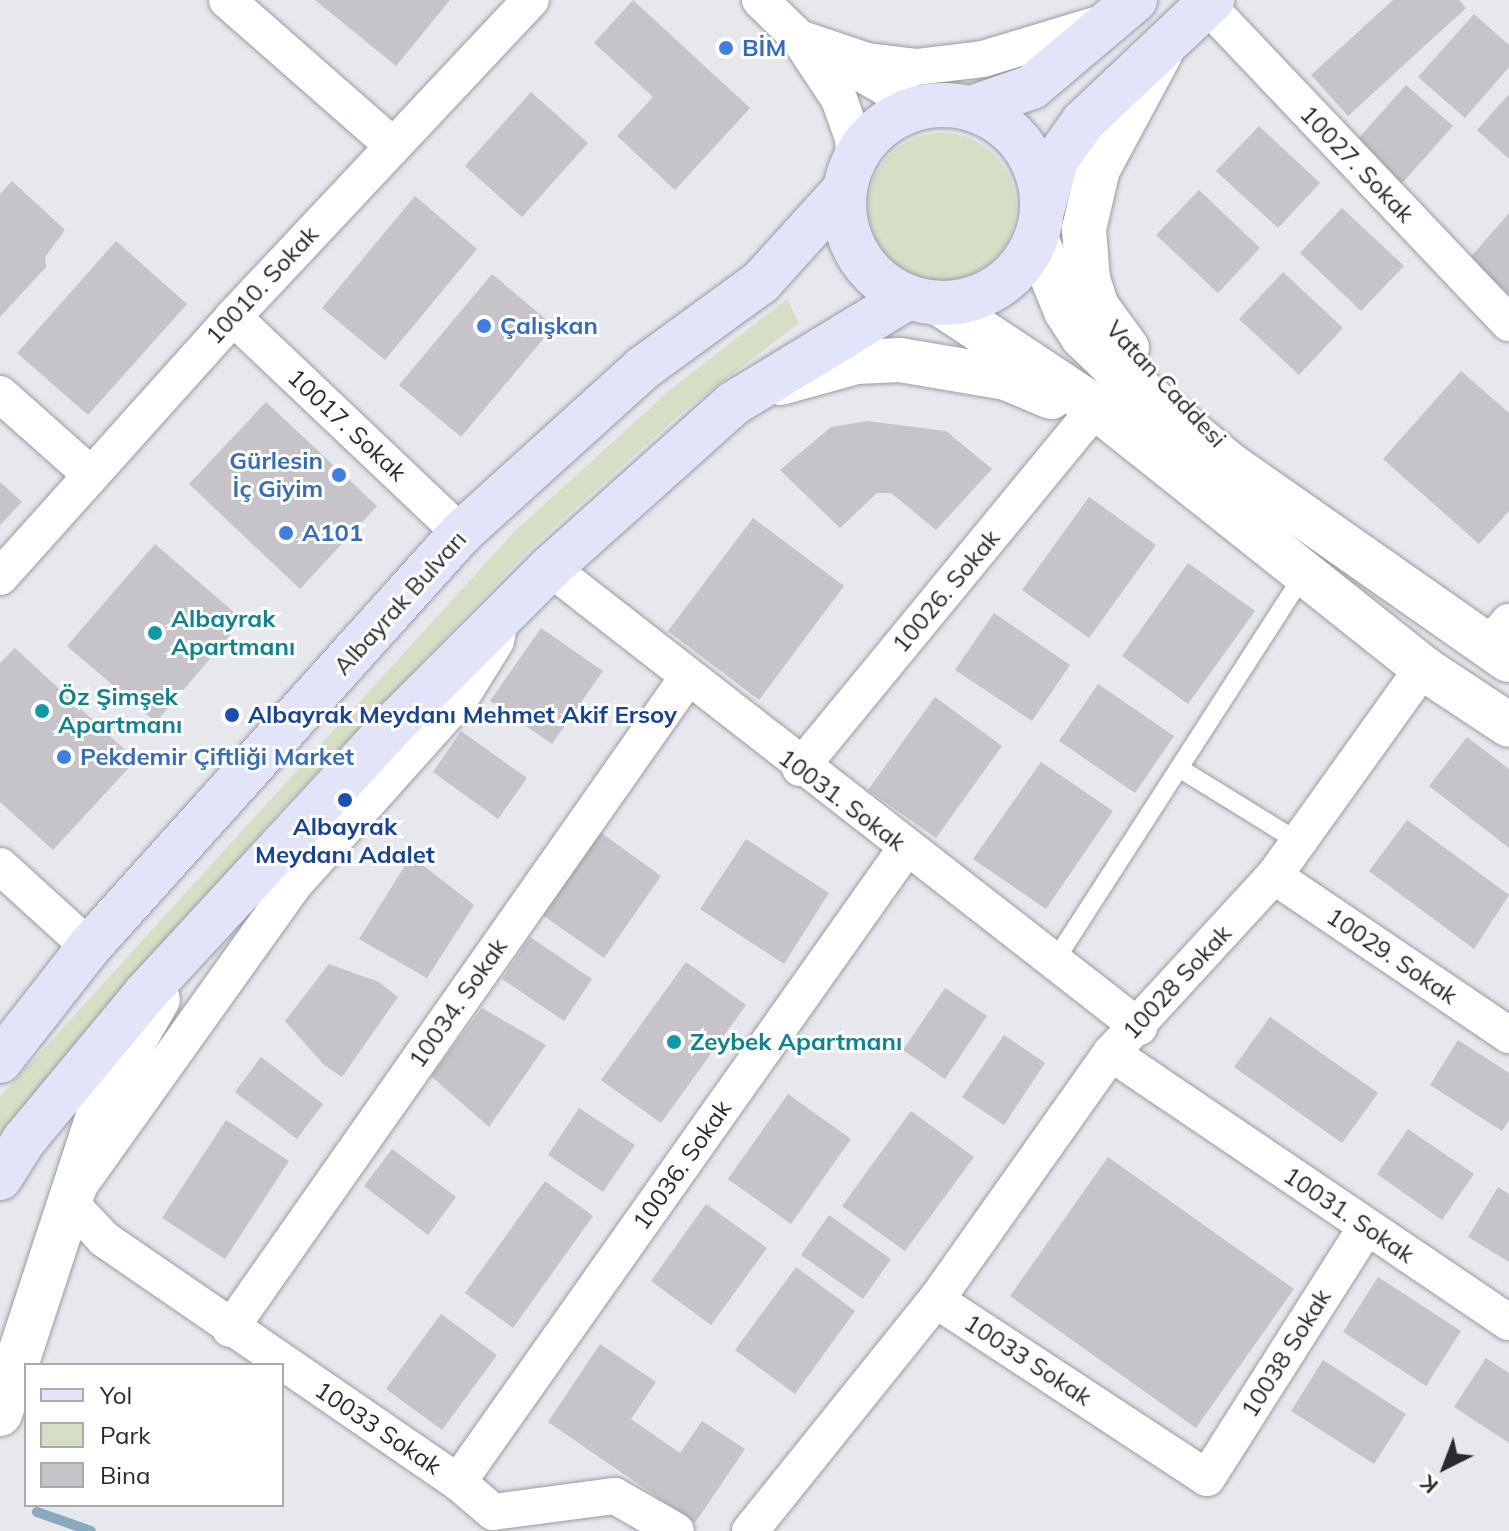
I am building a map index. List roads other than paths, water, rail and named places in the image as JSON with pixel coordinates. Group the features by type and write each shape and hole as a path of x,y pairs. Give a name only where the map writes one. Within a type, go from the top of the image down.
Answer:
{"main road":[{"path":"1123,10 1032,87 971,108 921,108 903,112 875,131 849,174 845,224 858,256 880,281 924,300 970,300 998,287 1021,266 1040,223 1068,140 1171,35 1209,2"},
{"path":"971,108 1001,123 1025,148 1039,176 1040,223"},
{"name":"Albayrak Bulvarı","path":"6,1049 89,947 461,533 643,368 761,282 849,174"},
{"path":"0,1178 24,1140 194,942 311,814 550,568 734,403 924,300"}],"street":[{"path":"227,0 392,145"},
{"name":"10010. Sokak","path":"0,577 233,317 531,0"},
{"path":"760,0 799,38 839,99 849,174"},
{"name":"10027. Sokak","path":"1209,2 1509,323"},
{"path":"799,38 867,61 916,67 983,59 1123,10"},
{"name":"Vatan Caddesi","path":"1171,35 1098,169 1084,229 1088,280 1115,337 1276,497"},
{"path":"799,38 921,108"},
{"name":"Vatan Caddesi","path":"1040,223 1082,336 1166,414 1276,497 1502,643"},
{"path":"924,300 1050,373 1303,576 1423,668 1509,725"},
{"name":"10017. Sokak","path":"233,317 461,533"},
{"path":"734,403 820,369 900,360 1006,378 1104,419"},
{"path":"0,394 90,474"},
{"name":"10026. Sokak","path":"800,768 1104,419"},
{"name":"10031. Sokak","path":"550,568 800,768 1139,1027"},
{"path":"68,1201 293,886 460,699 496,641 501,617"},
{"name":"10028 Sokak","path":"936,1300 1111,1053 1139,1027 1274,876 1423,668"},
{"name":"10034. Sokak","path":"230,1329 687,678"},
{"path":"293,886 311,814"},
{"name":"10036. Sokak","path":"458,1482 906,848"},
{"path":"0,866 89,947"},
{"name":"10029. Sokak","path":"1274,876 1509,1035"},
{"path":"0,1414 108,1086 194,942"},
{"name":"10031. Sokak","path":"1111,1053 1509,1322"},
{"name":"10033 Sokak","path":"68,1201 104,1239 281,1363"},
{"name":"10038 Sokak","path":"1207,1478 1366,1227"},
{"path":"750,1531 936,1300"},
{"name":"10033 Sokak","path":"936,1300 1207,1478"},
{"name":"10033 Sokak","path":"284,1365 458,1482 493,1512 615,1496 676,1531"}],"lane":[{"path":"1054,962 1303,576"},
{"path":"1179,768 1299,842"}],"waterway":[{"path":"37,1512 91,1531"}],"place":[{"name":"BİM","path":"726,48"},
{"name":"Çalışkan","path":"484,326"},
{"name":"Gürlesin İç Giyim","path":"339,475"},
{"name":"A101","path":"286,533"},
{"name":"Albayrak Apartmanı","path":"155,633"},
{"name":"Öz Şimşek Apartmanı","path":"42,711"},
{"name":"Albayrak Meydanı Mehmet Akif Ersoy","path":"232,715"},
{"name":"Pekdemir Çiftliği Market","path":"64,757"},
{"name":"Albayrak Meydanı Adalet","path":"345,800"},
{"name":"Zeybek Apartmanı","path":"674,1042"}]}
